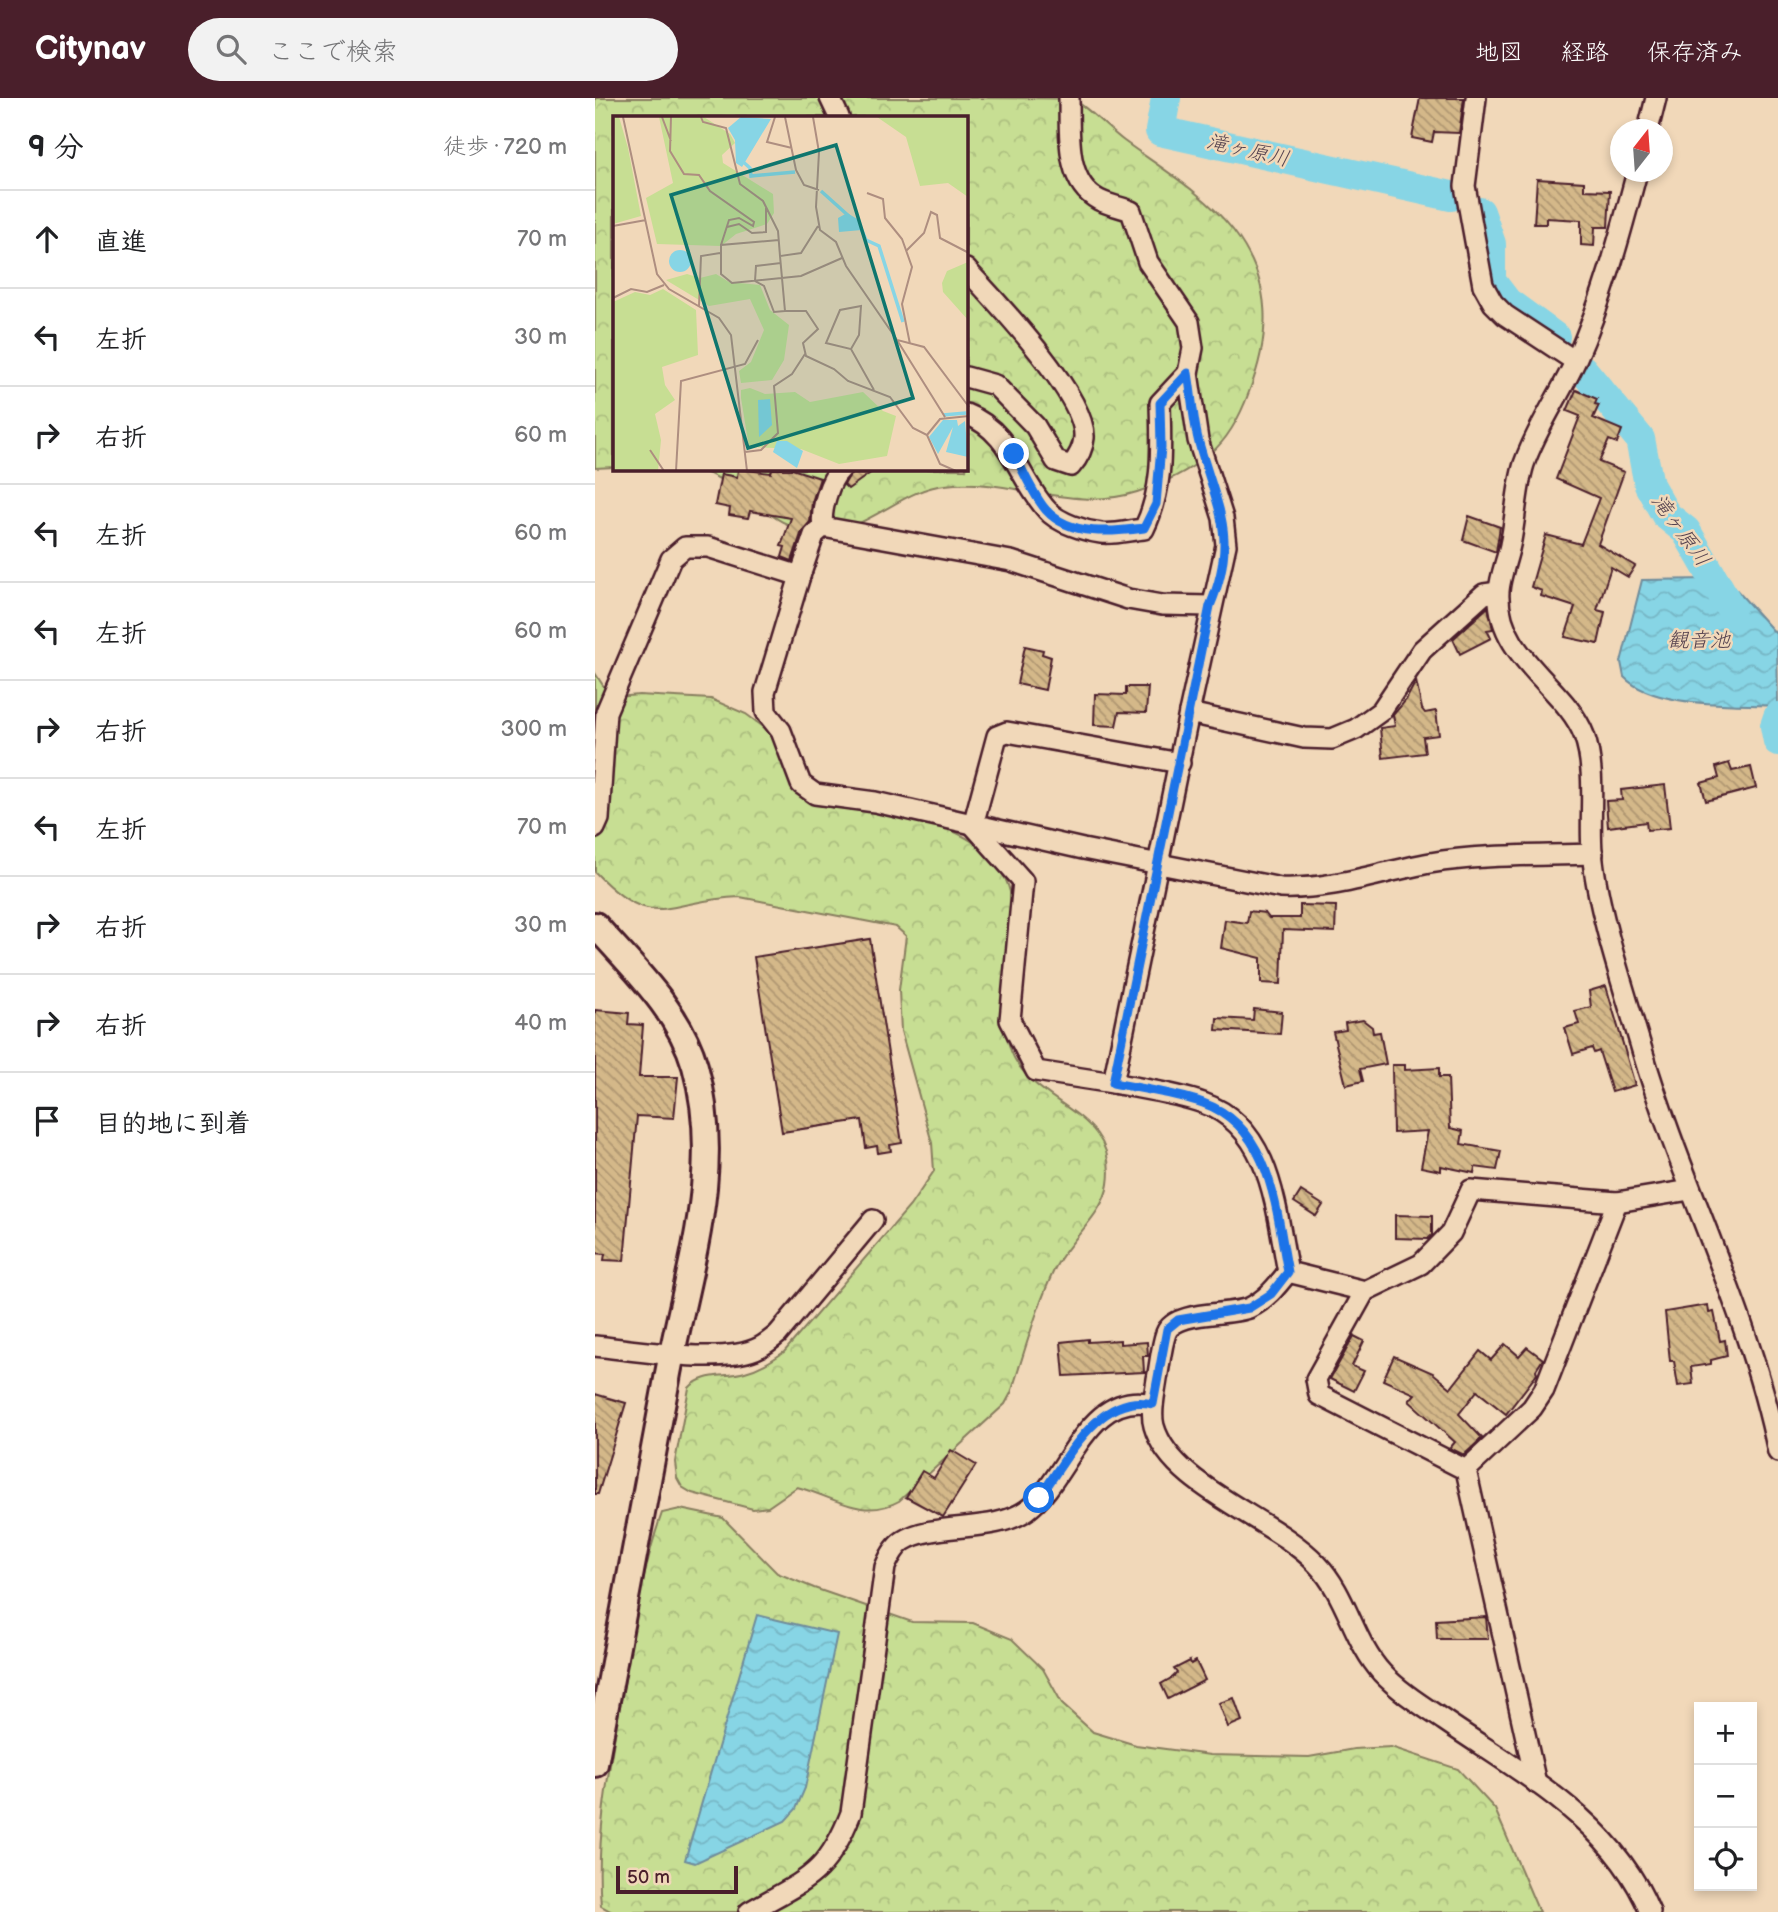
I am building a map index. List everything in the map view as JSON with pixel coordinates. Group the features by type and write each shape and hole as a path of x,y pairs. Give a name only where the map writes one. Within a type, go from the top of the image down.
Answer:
{"street":[{"path":"830,98 839,116"},
{"path":"1069,98 1072,161 1081,183 1097,199 1131,211 1148,262 1189,322 1193,348 1188,373 1198,440 1223,518 1226,545 1220,582 1210,606 1113,1083"},
{"path":"1476,98 1465,186 1483,285 1493,303 1505,315 1575,360"},
{"path":"1651,119 1656,98"},
{"path":"1634,182 1615,256 1575,360 1523,467 1510,547 1498,592 1505,624 1514,646 1577,722 1585,738 1590,771 1593,854 1604,910 1643,1053 1690,1190 1731,1292 1756,1366 1778,1452"},
{"path":"968,271 1059,379 1079,413 1084,437 1078,457 1070,467 1056,461 1035,426 995,385 968,378"},
{"path":"968,415 993,429 1014,454 1046,510 1065,522 1103,534 1144,528 1156,504 1161,447 1160,403 1188,373"},
{"path":"823,527 821,517 835,475 839,471"},
{"path":"823,527 1011,561 1128,600 1162,605 1210,606"},
{"path":"823,527 814,536 765,692 766,712 781,731 801,784 815,794 875,802 973,825 1281,888 1308,889 1431,863 1593,854"},
{"path":"595,828 599,819 606,712 671,559 685,547 708,547 800,576"},
{"path":"1189,713 1304,738 1332,739 1356,729 1381,711 1422,650 1484,594 1498,592"},
{"path":"973,825 997,736 1007,732 1180,763"},
{"path":"973,825 1023,881 1010,1020 1036,1071 1113,1083 1203,1103 1244,1128 1262,1158 1288,1272"},
{"path":"595,925 659,999 680,1030 694,1063 708,1135 707,1176 595,1764"},
{"path":"1466,1470 1319,1395 1316,1379 1365,1291 1421,1264 1451,1233 1471,1190 1616,1202 1690,1190"},
{"path":"1466,1470 1532,1408 1544,1390 1616,1202"},
{"path":"595,1346 703,1356 738,1354 759,1348 778,1334 873,1220"},
{"path":"1288,1272 1365,1291"},
{"path":"1288,1272 1271,1294 1249,1308 1178,1320 1167,1329 1153,1404 1154,1425 1166,1453 1186,1473 1291,1540 1318,1564 1338,1591 1369,1654 1381,1672 1403,1692 1536,1783 1598,1831 1624,1861 1650,1912"},
{"path":"749,1912 818,1872 838,1847 851,1813 885,1567 890,1555 903,1541 921,1535 1008,1520 1027,1510 1085,1433 1107,1412 1136,1400 1153,1404"},
{"path":"1466,1470 1536,1783"}],"green space":[{"path":"595,98 1072,99 1124,141 1182,182 1222,217 1246,250 1261,289 1264,329 1261,350 1242,409 1217,448 1175,476 1137,492 1089,499 993,486 945,485 913,494 853,526 821,532 803,530 786,524 728,484 702,471 968,471 968,116 613,116 613,467 595,468"},
{"path":"595,673 606,690 617,697 639,695 711,699 746,714 769,731 808,799 816,803 838,808 869,808 912,817 960,834 982,849 1001,871 1011,898 1003,1006 1011,1051 1022,1070 1037,1085 1088,1124 1101,1140 1108,1159 1105,1195 1055,1268 1005,1404 899,1501 886,1507 860,1508 797,1487 768,1507 753,1509 692,1493 682,1487 677,1478 675,1462 689,1388 708,1377 738,1374 756,1368 784,1352 910,1206 934,1171 932,1143 901,1031 899,990 906,936 896,927 740,897 662,909 633,903 615,891 595,872"},
{"path":"680,1509 723,1518 777,1573 814,1588 912,1622 973,1623 1012,1639 1043,1669 1063,1705 1093,1732 1136,1745 1210,1755 1309,1757 1354,1749 1391,1747 1458,1769 1495,1809 1539,1912 612,1912 601,1906 600,1853 613,1747 639,1603 655,1535 662,1513"}],"water":[{"name":"観音池","path":"1716,567 1777,635 1778,706 1675,699 1655,695 1624,677 1621,662 1642,580 1708,579"},
{"path":"757,1615 837,1634 805,1788 796,1809 785,1821 695,1863 685,1860"}],"building":[{"path":"1420,98 1464,98 1459,133 1434,132 1432,142 1412,138"},
{"path":"1537,179 1584,182 1584,190 1610,191 1608,227 1595,227 1594,246 1581,245 1581,220 1546,218 1546,224 1534,224"},
{"path":"1576,390 1597,399 1595,404 1599,405 1593,418 1622,430 1617,443 1609,440 1599,462 1624,472 1598,544 1635,566 1628,577 1611,567 1597,610 1605,612 1598,644 1565,637 1575,607 1541,596 1542,591 1531,587 1546,535 1581,544 1599,498 1556,479 1580,416 1567,411"},
{"path":"738,471 798,471 820,478 812,502 810,522 802,531 792,561 782,557 785,547 781,546 791,518 750,511 748,518 729,515 730,508 715,505 721,474 737,477"},
{"path":"852,471 873,471 848,489 844,485"},
{"path":"1469,516 1500,527 1496,552 1463,540"},
{"path":"1488,607 1493,629 1487,630 1491,638 1460,654 1453,639"},
{"path":"1025,646 1043,650 1042,654 1051,657 1045,690 1017,684"},
{"path":"1416,681 1422,709 1425,713 1436,711 1439,735 1423,737 1425,753 1383,758 1380,728 1395,726 1393,715 1406,700"},
{"path":"1126,687 1148,687 1146,713 1119,712 1116,726 1094,725 1095,694 1126,695"},
{"path":"1729,763 1732,771 1751,767 1756,788 1706,801 1701,783 1719,778 1716,767"},
{"path":"1665,785 1670,828 1647,830 1646,822 1608,827 1606,801 1622,800 1621,790"},
{"path":"1300,905 1336,906 1335,932 1283,930 1281,984 1261,983 1261,958 1221,948 1225,920 1247,923 1249,911 1265,913 1269,918 1300,918"},
{"path":"870,939 902,1143 890,1145 891,1151 878,1153 877,1146 866,1148 862,1120 782,1132 754,957"},
{"path":"1606,986 1635,1085 1612,1092 1599,1051 1594,1053 1592,1048 1573,1054 1565,1028 1579,1024 1575,1011 1591,1007 1589,991"},
{"path":"1254,1009 1282,1012 1280,1034 1216,1030 1217,1018 1253,1020"},
{"path":"595,1010 629,1013 628,1024 643,1025 639,1077 678,1077 674,1118 637,1116 624,1261 604,1260 605,1254 595,1253"},
{"path":"1363,1020 1372,1027 1373,1033 1380,1032 1386,1064 1360,1069 1363,1081 1346,1085 1333,1032 1346,1030 1345,1023"},
{"path":"1392,1065 1405,1065 1405,1070 1439,1068 1439,1077 1448,1077 1450,1128 1463,1131 1461,1144 1501,1151 1497,1170 1475,1167 1474,1173 1441,1166 1441,1171 1421,1167 1428,1131 1393,1133"},
{"path":"1301,1191 1323,1205 1316,1216 1294,1202"},
{"path":"1395,1215 1432,1216 1432,1235 1428,1239 1395,1238"},
{"path":"1708,1305 1709,1313 1714,1312 1720,1341 1725,1340 1727,1356 1711,1360 1711,1364 1691,1367 1693,1384 1678,1386 1674,1361 1670,1361 1665,1312"},
{"path":"1354,1336 1364,1341 1352,1366 1364,1371 1354,1391 1330,1379"},
{"path":"1088,1339 1088,1342 1120,1340 1120,1344 1147,1342 1148,1356 1143,1356 1144,1372 1064,1376 1061,1342"},
{"path":"1505,1344 1519,1356 1527,1347 1543,1359 1536,1370 1537,1374 1506,1414 1477,1391 1459,1414 1482,1438 1464,1455 1450,1448 1455,1442 1409,1401 1415,1394 1383,1380 1394,1356 1433,1373 1451,1388 1480,1351 1491,1360"},
{"path":"595,1394 626,1403 598,1494 595,1494"},
{"path":"951,1450 976,1465 943,1517 906,1497 922,1471 934,1478"},
{"path":"1486,1617 1488,1639 1437,1639 1436,1620"},
{"path":"1190,1661 1191,1664 1196,1661 1205,1680 1168,1699 1161,1684 1177,1673 1174,1669"},
{"path":"1234,1698 1242,1721 1228,1727 1219,1703"}],"waterway":[{"name":"滝ヶ原川","path":"1166,98 1160,131 1451,196"},
{"name":"滝ヶ原川","path":"1480,212 1491,244 1491,281 1507,302 1555,337"},
{"name":"滝ヶ原川","path":"1583,370 1640,439 1649,485 1666,515 1686,531 1731,609"},
{"name":"滝ヶ原川","path":"1778,717 1775,726 1778,741"}],"route":[{"path":"1014,454 1046,510 1065,522 1103,534 1144,528 1156,504 1161,447 1160,403 1188,373 1198,440 1223,518 1226,545 1220,582 1210,606 1210,618 1113,1083 1203,1103 1244,1128 1262,1158 1288,1272 1271,1294 1249,1308 1178,1320 1167,1329 1153,1404 1136,1400 1107,1412 1085,1433 1039,1498"}]}
